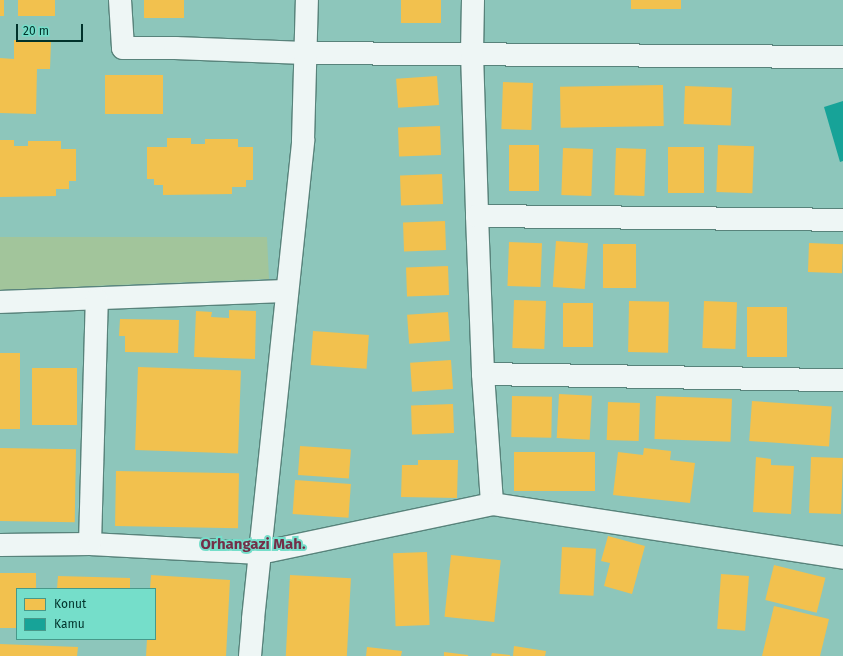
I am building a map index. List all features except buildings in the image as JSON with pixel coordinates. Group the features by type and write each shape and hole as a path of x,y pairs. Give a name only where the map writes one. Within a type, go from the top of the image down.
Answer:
{"street":[{"path":"120,0 123,48 175,48 305,53 472,53 843,57"},
{"path":"250,656 303,140 307,0"},
{"path":"473,0 472,53 477,216 483,374 492,504"},
{"path":"477,216 843,220"},
{"path":"0,302 98,300 287,291"},
{"path":"90,544 98,300"},
{"path":"483,374 843,380"},
{"path":"0,545 90,544 260,554 492,504 843,558"}],"green space":[{"path":"0,237 267,237 269,279 94,286 0,292"}],"district":[{"name":"Orhangazi Mah.","path":"253,545"}]}
